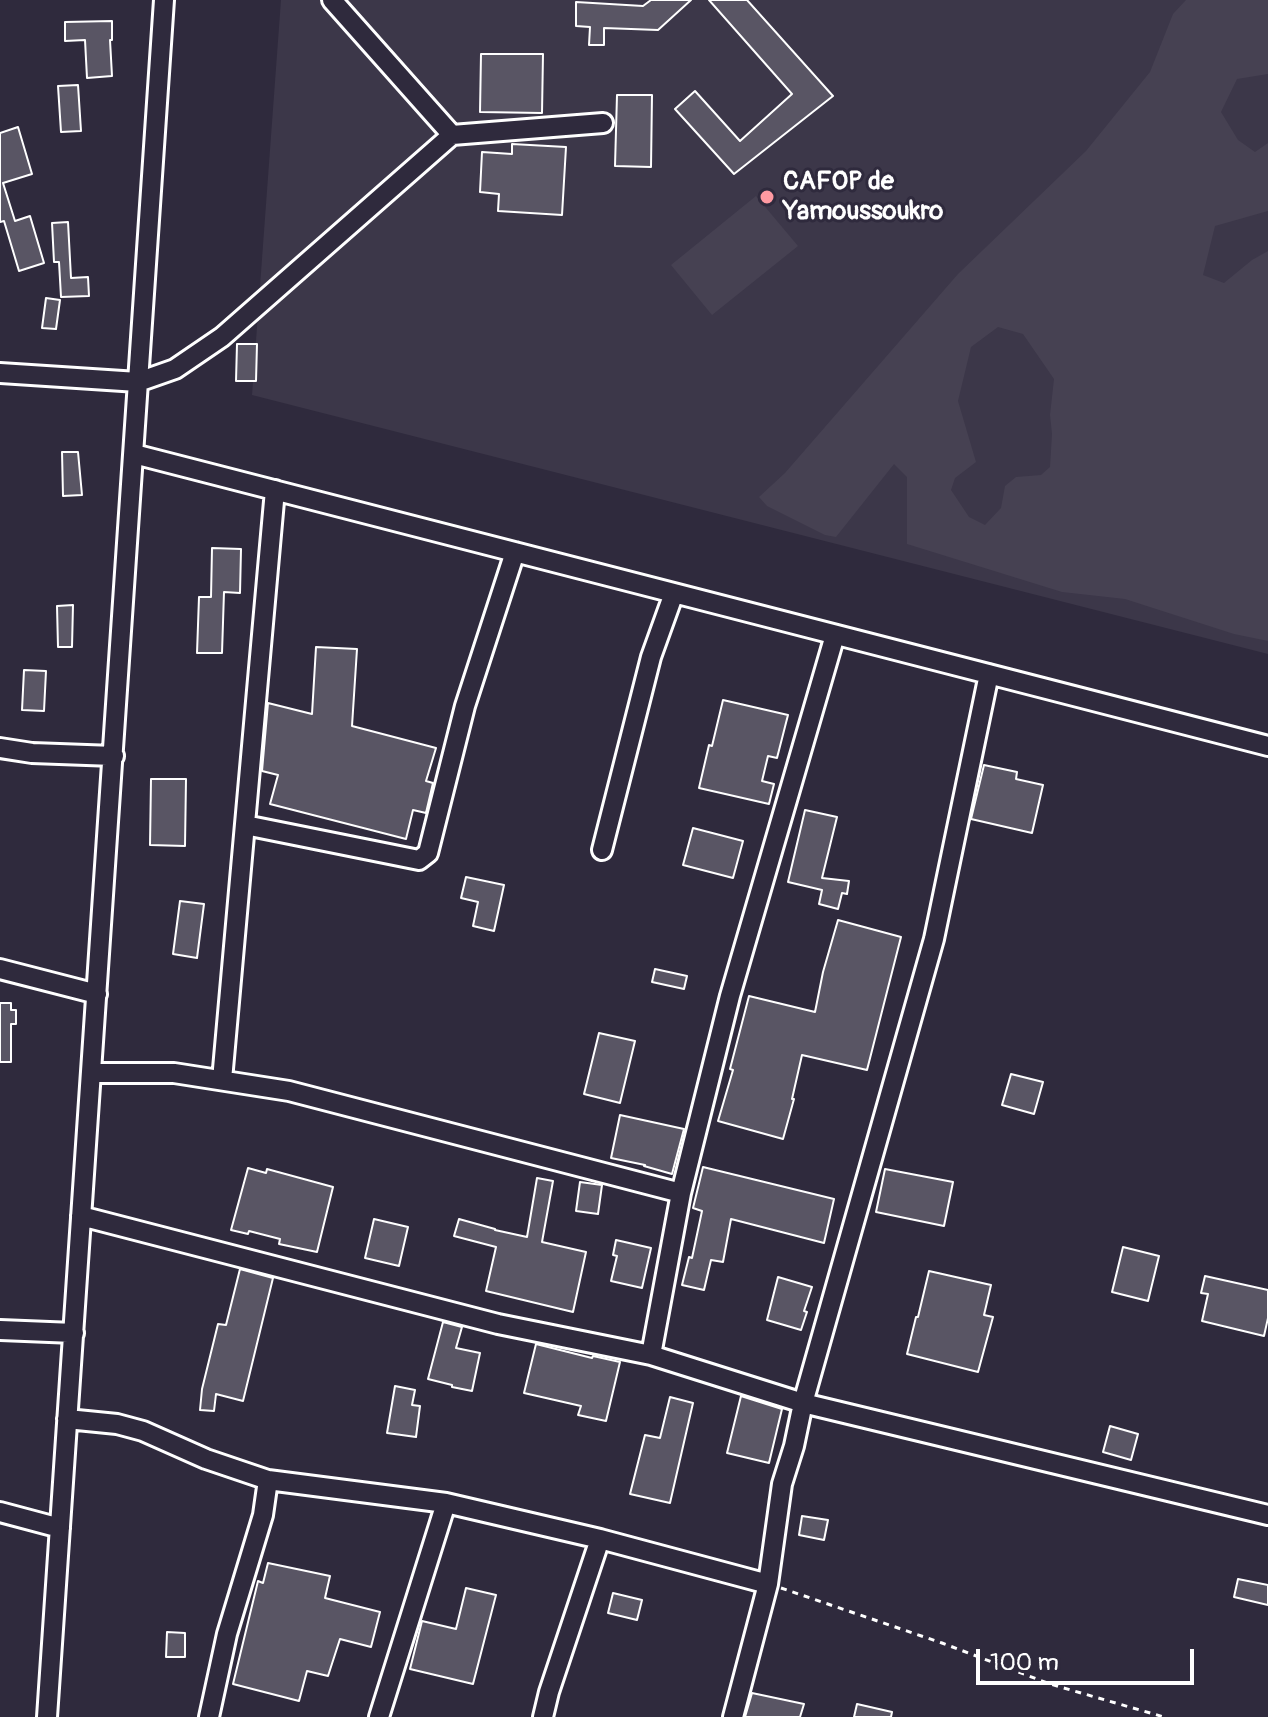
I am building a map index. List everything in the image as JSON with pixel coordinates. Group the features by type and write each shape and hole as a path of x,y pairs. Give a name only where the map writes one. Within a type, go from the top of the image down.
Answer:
{"street":[{"path":"47,1717 164,0"},
{"path":"332,0 452,135"},
{"path":"0,373 138,382 175,369 222,337 452,135 603,123"},
{"path":"134,454 1268,746"},
{"path":"222,1080 275,490"},
{"path":"245,825 419,860 428,853 465,706 515,552"},
{"path":"602,850 651,657 674,593"},
{"path":"651,1355 681,1193 730,996 835,635"},
{"path":"733,1717 768,1584 782,1484 934,939 989,674"},
{"path":"0,748 32,753 114,756"},
{"path":"0,969 97,994"},
{"path":"91,1073 174,1073 289,1091 681,1193"},
{"path":"81,1216 498,1324 651,1355 803,1403 1268,1515"},
{"path":"0,1330 74,1333"},
{"path":"67,1419 117,1424 143,1431 206,1459 268,1480 446,1503 600,1539 768,1584"},
{"path":"209,1717 227,1634 263,1515 268,1480"},
{"path":"379,1717 446,1503"},
{"path":"0,1512 60,1528"},
{"path":"543,1717 600,1539"}],"path":[{"path":"768,1584 942,1643 1050,1684 1164,1717"}],"shaded area":[{"name":"CAFOP de Yamoussoukro","path":"281,0 1268,0 1268,654 252,395"},
{"path":"1186,0 1268,0 1268,74 1237,79 1221,112 1238,140 1255,152 1268,143 1268,211 1215,226 1203,275 1224,283 1268,251 1268,641 1234,634 1125,599 1062,592 907,544 907,477 894,464 836,537 825,535 767,506 759,497 785,473 958,274 1086,151 1150,72 1173,14","holes":["998,327 1023,334 1054,379 1050,467 1041,475 1016,477 1005,486 1001,508 985,525 969,517 951,490 955,478 976,462 958,401 971,347"]},
{"path":"756,196 798,246 712,315 671,265"}],"building":[{"path":"651,0 691,0 658,30 604,28 604,45 589,45 590,27 576,26 576,2 643,6"},
{"path":"709,0 747,0 833,96 734,174 675,109 695,91 740,141 792,94"},
{"path":"112,21 112,76 87,78 85,40 65,41 65,22"},
{"path":"481,54 543,54 542,113 480,112"},
{"path":"78,85 81,131 61,132 58,86"},
{"path":"617,95 652,95 651,167 615,166"},
{"path":"18,127 32,174 3,183 15,221 30,216 44,263 19,271 4,221 0,222 0,133"},
{"path":"512,144 566,147 562,215 498,211 499,194 480,192 482,152 512,154"},
{"path":"68,222 71,278 88,277 89,296 61,297 59,262 54,262 52,223"},
{"path":"46,298 60,300 56,329 42,328"},
{"path":"237,344 257,344 256,381 236,381"},
{"path":"62,452 78,452 82,495 63,496"},
{"path":"212,548 241,549 240,593 224,592 222,653 197,653 199,597 211,597"},
{"path":"73,605 72,647 58,647 57,606"},
{"path":"316,647 357,649 352,726 436,748 426,781 433,783 426,813 413,810 406,839 270,804 278,775 262,771 268,703 312,714"},
{"path":"24,670 46,671 44,711 22,710"},
{"path":"723,700 788,715 777,758 768,756 762,781 774,784 769,804 699,788"},
{"path":"984,765 1017,772 1016,779 1043,785 1032,833 971,819"},
{"path":"151,779 186,779 185,846 150,845"},
{"path":"805,810 837,817 822,878 849,881 847,894 842,893 838,909 819,904 822,890 788,882"},
{"path":"693,828 743,841 733,878 683,865"},
{"path":"466,877 504,885 494,931 473,926 478,902 461,898"},
{"path":"180,901 204,904 197,958 173,954"},
{"path":"838,920 901,937 867,1070 802,1055 783,1139 718,1121 749,996 815,1012"},
{"path":"655,969 687,976 684,989 652,982"},
{"path":"0,1003 11,1003 11,1010 16,1010 16,1024 11,1024 11,1062 0,1062"},
{"path":"599,1033 635,1041 620,1103 584,1094"},
{"path":"1011,1074 1043,1082 1034,1114 1002,1105"},
{"path":"620,1115 684,1129 672,1174 611,1158"},
{"path":"703,1167 834,1199 824,1243 731,1219 723,1262 711,1260 704,1290 682,1285 689,1257 692,1258 702,1211 693,1208"},
{"path":"248,1168 266,1173 267,1169 333,1187 317,1252 279,1244 280,1239 249,1231 248,1234 231,1230"},
{"path":"885,1169 953,1182 944,1226 876,1212"},
{"path":"537,1178 553,1181 542,1242 586,1252 573,1312 486,1291 496,1247 454,1236 459,1219 527,1237"},
{"path":"580,1182 602,1185 598,1214 576,1211"},
{"path":"374,1219 408,1227 399,1266 365,1258"},
{"path":"616,1240 651,1248 642,1288 611,1281 617,1256 613,1255"},
{"path":"1123,1247 1159,1256 1148,1301 1112,1292"},
{"path":"240,1269 273,1278 243,1401 216,1394 214,1411 200,1410 218,1324 226,1325"},
{"path":"929,1271 991,1285 984,1315 993,1317 978,1372 907,1354"},
{"path":"1205,1276 1268,1290 1268,1318 1264,1336 1202,1321 1208,1294 1201,1293"},
{"path":"778,1277 812,1287 801,1330 767,1320"},
{"path":"443,1322 462,1327 456,1348 480,1353 472,1391 428,1379"},
{"path":"536,1344 620,1362 606,1421 578,1415 581,1406 524,1393"},
{"path":"395,1386 415,1390 412,1405 420,1406 416,1437 387,1433"},
{"path":"741,1396 782,1409 769,1463 727,1453"},
{"path":"670,1397 693,1403 670,1503 630,1494 645,1435 660,1438"},
{"path":"1110,1426 1138,1434 1131,1460 1103,1452"},
{"path":"802,1516 828,1520 824,1540 799,1535"},
{"path":"268,1563 330,1576 325,1598 380,1612 371,1647 340,1639 328,1676 307,1671 299,1701 233,1684 258,1581 263,1583"},
{"path":"1238,1579 1268,1585 1268,1605 1234,1597"},
{"path":"466,1588 496,1595 473,1684 410,1669 422,1621 456,1629"},
{"path":"613,1593 642,1600 637,1620 608,1613"},
{"path":"167,1632 185,1633 185,1657 166,1657"},
{"path":"752,1693 804,1704 800,1717 745,1717"},
{"path":"857,1704 892,1712 891,1717 854,1717"}],"place":[{"name":"CAFOP de Yamoussoukro","path":"767,197"}]}
